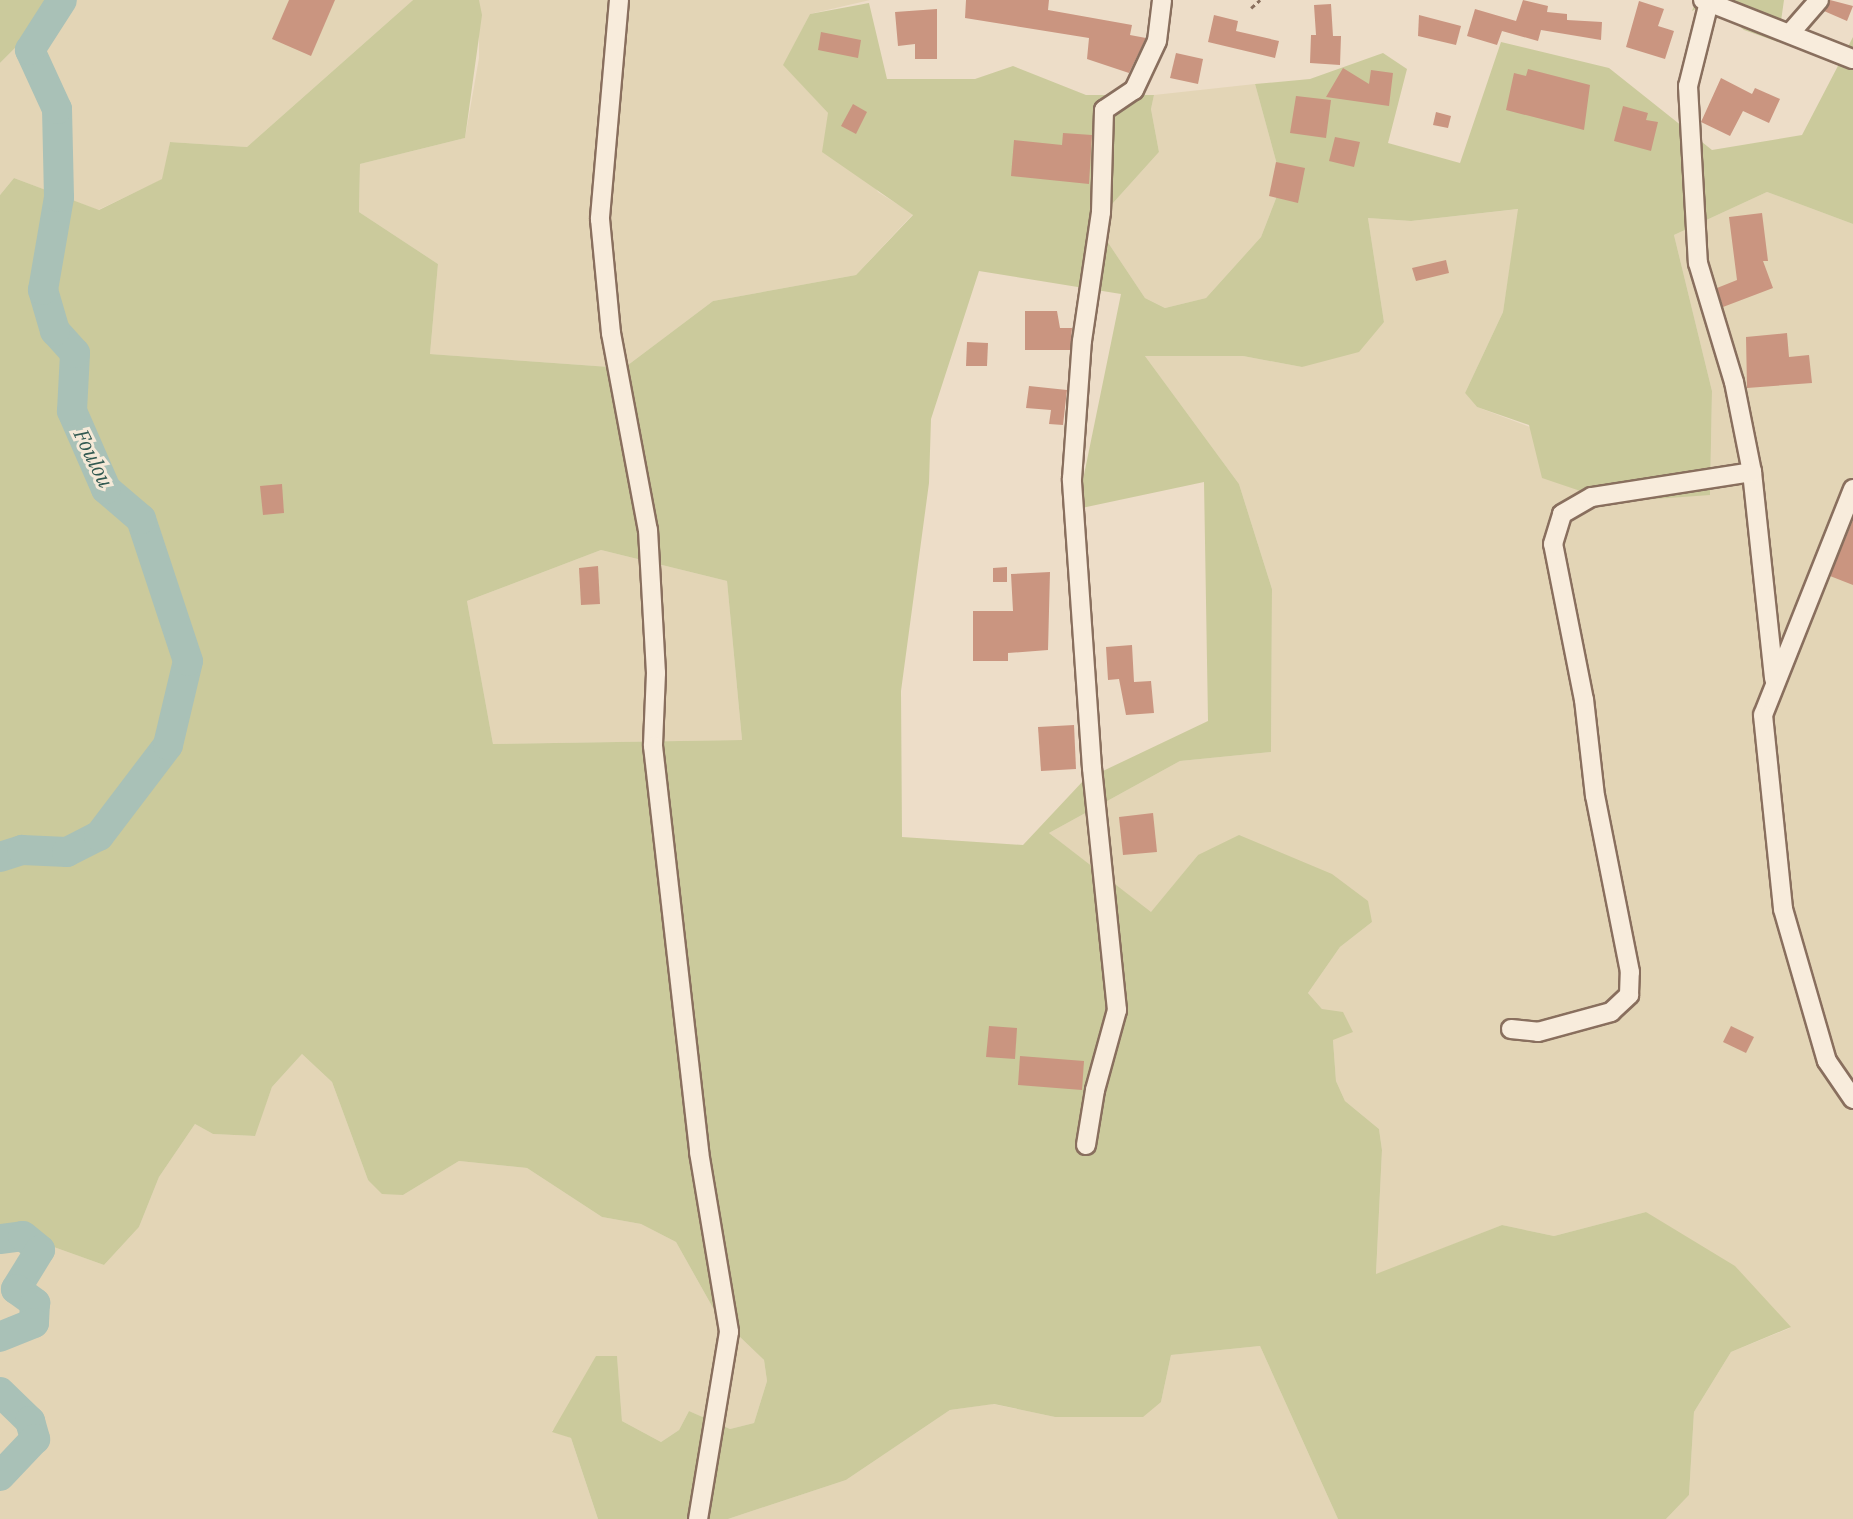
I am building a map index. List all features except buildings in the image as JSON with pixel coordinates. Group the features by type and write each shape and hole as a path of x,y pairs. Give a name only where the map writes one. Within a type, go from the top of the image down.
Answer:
{"street":[{"path":"619,0 600,219 611,333 648,530 656,673 653,746 699,1152 729,1332 698,1519"},
{"path":"1086,1145 1095,1090 1117,1010 1092,768 1072,480 1080,369 1101,212 1104,110 1133,90 1157,41 1162,0"},
{"path":"1792,31 1819,0"},
{"path":"1774,678 1752,472 1734,382 1698,263 1688,86 1706,1 1792,31 1853,59"},
{"path":"1511,1028 1538,1032 1611,1012 1629,995 1630,972 1595,796 1584,700 1553,544 1562,514 1592,497 1752,472"},
{"path":"1853,489 1774,678 1763,715 1783,909 1827,1061 1853,1099"}],"path":[{"path":"1251,8 1260,0"}],"shaded area":[{"path":"62,0 413,0 247,147 170,142 163,179 98,210 14,178 0,195 0,63 18,45 30,50"},
{"path":"479,0 870,0 810,14 784,65 828,113 878,192 913,214 856,275 713,301 624,368 430,354 438,264 359,212 360,164 465,138 479,58"},
{"path":"1255,84 1282,183 1261,237 1206,298 1165,308 1145,298 1095,223 1159,152 1151,109 1154,95"},
{"path":"1767,192 1853,224 1853,1519 1666,1519 1689,1495 1694,1412 1731,1352 1790,1328 1646,1212 1554,1236 1502,1225 1376,1275 1382,1150 1379,1129 1345,1101 1336,1081 1333,1040 1322,1009 1308,993 1340,947 1372,922 1198,855 1151,913 1049,833 1180,761 1271,752 1272,589 1239,484 1145,356 1243,356 1302,367 1384,322 1368,218 1411,221 1519,209 1503,312 1465,393 1477,407 1710,495 1712,391 1674,235"},
{"path":"601,550 727,581 742,740 493,744 467,601"},
{"path":"302,1054 332,1082 368,1180 403,1195 459,1161 527,1168 602,1217 641,1224 676,1242 717,1315 764,1360 767,1381 754,1423 730,1429 689,1411 679,1430 661,1442 622,1421 617,1357 552,1431 571,1438 598,1519 0,1519 0,1239 23,1236 104,1265 139,1227 159,1177 195,1124 213,1134 254,1136 272,1087"},
{"path":"1260,1346 1338,1519 728,1519 846,1480 950,1410 993,1404 1055,1417 1161,1402 1171,1355"}],"green space":[{"path":"0,0 62,0 30,50 18,45 0,63"},
{"path":"413,0 479,0 482,15 465,138 360,164 359,212 438,264 430,354 624,368 713,301 856,275 913,215 822,152 828,113 783,65 810,14 869,3 887,79 975,79 1013,66 1086,95 1154,95 1151,109 1159,152 1095,223 1145,298 1165,308 1206,298 1261,237 1282,183 1255,84 1310,79 1383,53 1407,69 1388,143 1460,163 1501,42 1609,68 1712,150 1802,135 1853,37 1853,224 1767,192 1674,235 1712,391 1710,495 1613,502 1542,478 1529,425 1477,407 1465,393 1503,312 1518,209 1411,221 1368,218 1384,322 1359,352 1302,367 1243,356 1145,356 1239,484 1272,589 1271,752 1180,761 1049,833 1151,912 1198,855 1239,835 1332,874 1368,901 1372,922 1340,947 1308,993 1322,1009 1343,1012 1353,1032 1333,1040 1336,1081 1345,1101 1379,1129 1382,1150 1376,1274 1502,1225 1554,1236 1646,1212 1735,1266 1791,1327 1731,1352 1694,1412 1689,1495 1666,1519 1338,1519 1260,1346 1171,1355 1161,1402 1143,1417 1055,1417 994,1404 950,1410 846,1480 728,1519 598,1519 571,1438 552,1432 596,1356 617,1356 622,1421 661,1442 679,1430 689,1411 730,1429 754,1423 767,1381 764,1360 717,1315 676,1242 641,1224 602,1217 527,1168 459,1161 403,1195 382,1194 368,1180 332,1082 302,1054 272,1087 255,1136 213,1134 195,1124 159,1177 139,1227 104,1265 23,1236 0,1239 0,195 14,178 99,210 162,179 170,142 247,147","holes":["979,271 1121,294 1077,509 1204,482 1208,721 1084,780 1023,845 902,837 901,691 929,483 931,419","601,550 727,581 742,740 493,744 467,601"]},
{"path":"1696,0 1784,0 1778,42 1744,30 1709,2 1692,11"}],"waterway":[{"name":"Foulou","path":"0,857 22,850 67,852 99,836 168,745 188,661 141,519 106,489 72,411 75,353 55,331 43,290 59,197 57,109 30,50 62,0"},
{"name":"Foulou","path":"0,1239 23,1236 40,1250 16,1289 35,1303 34,1323 0,1337"},
{"name":"Foulou","path":"0,1392 30,1421 35,1439 0,1476"}]}
